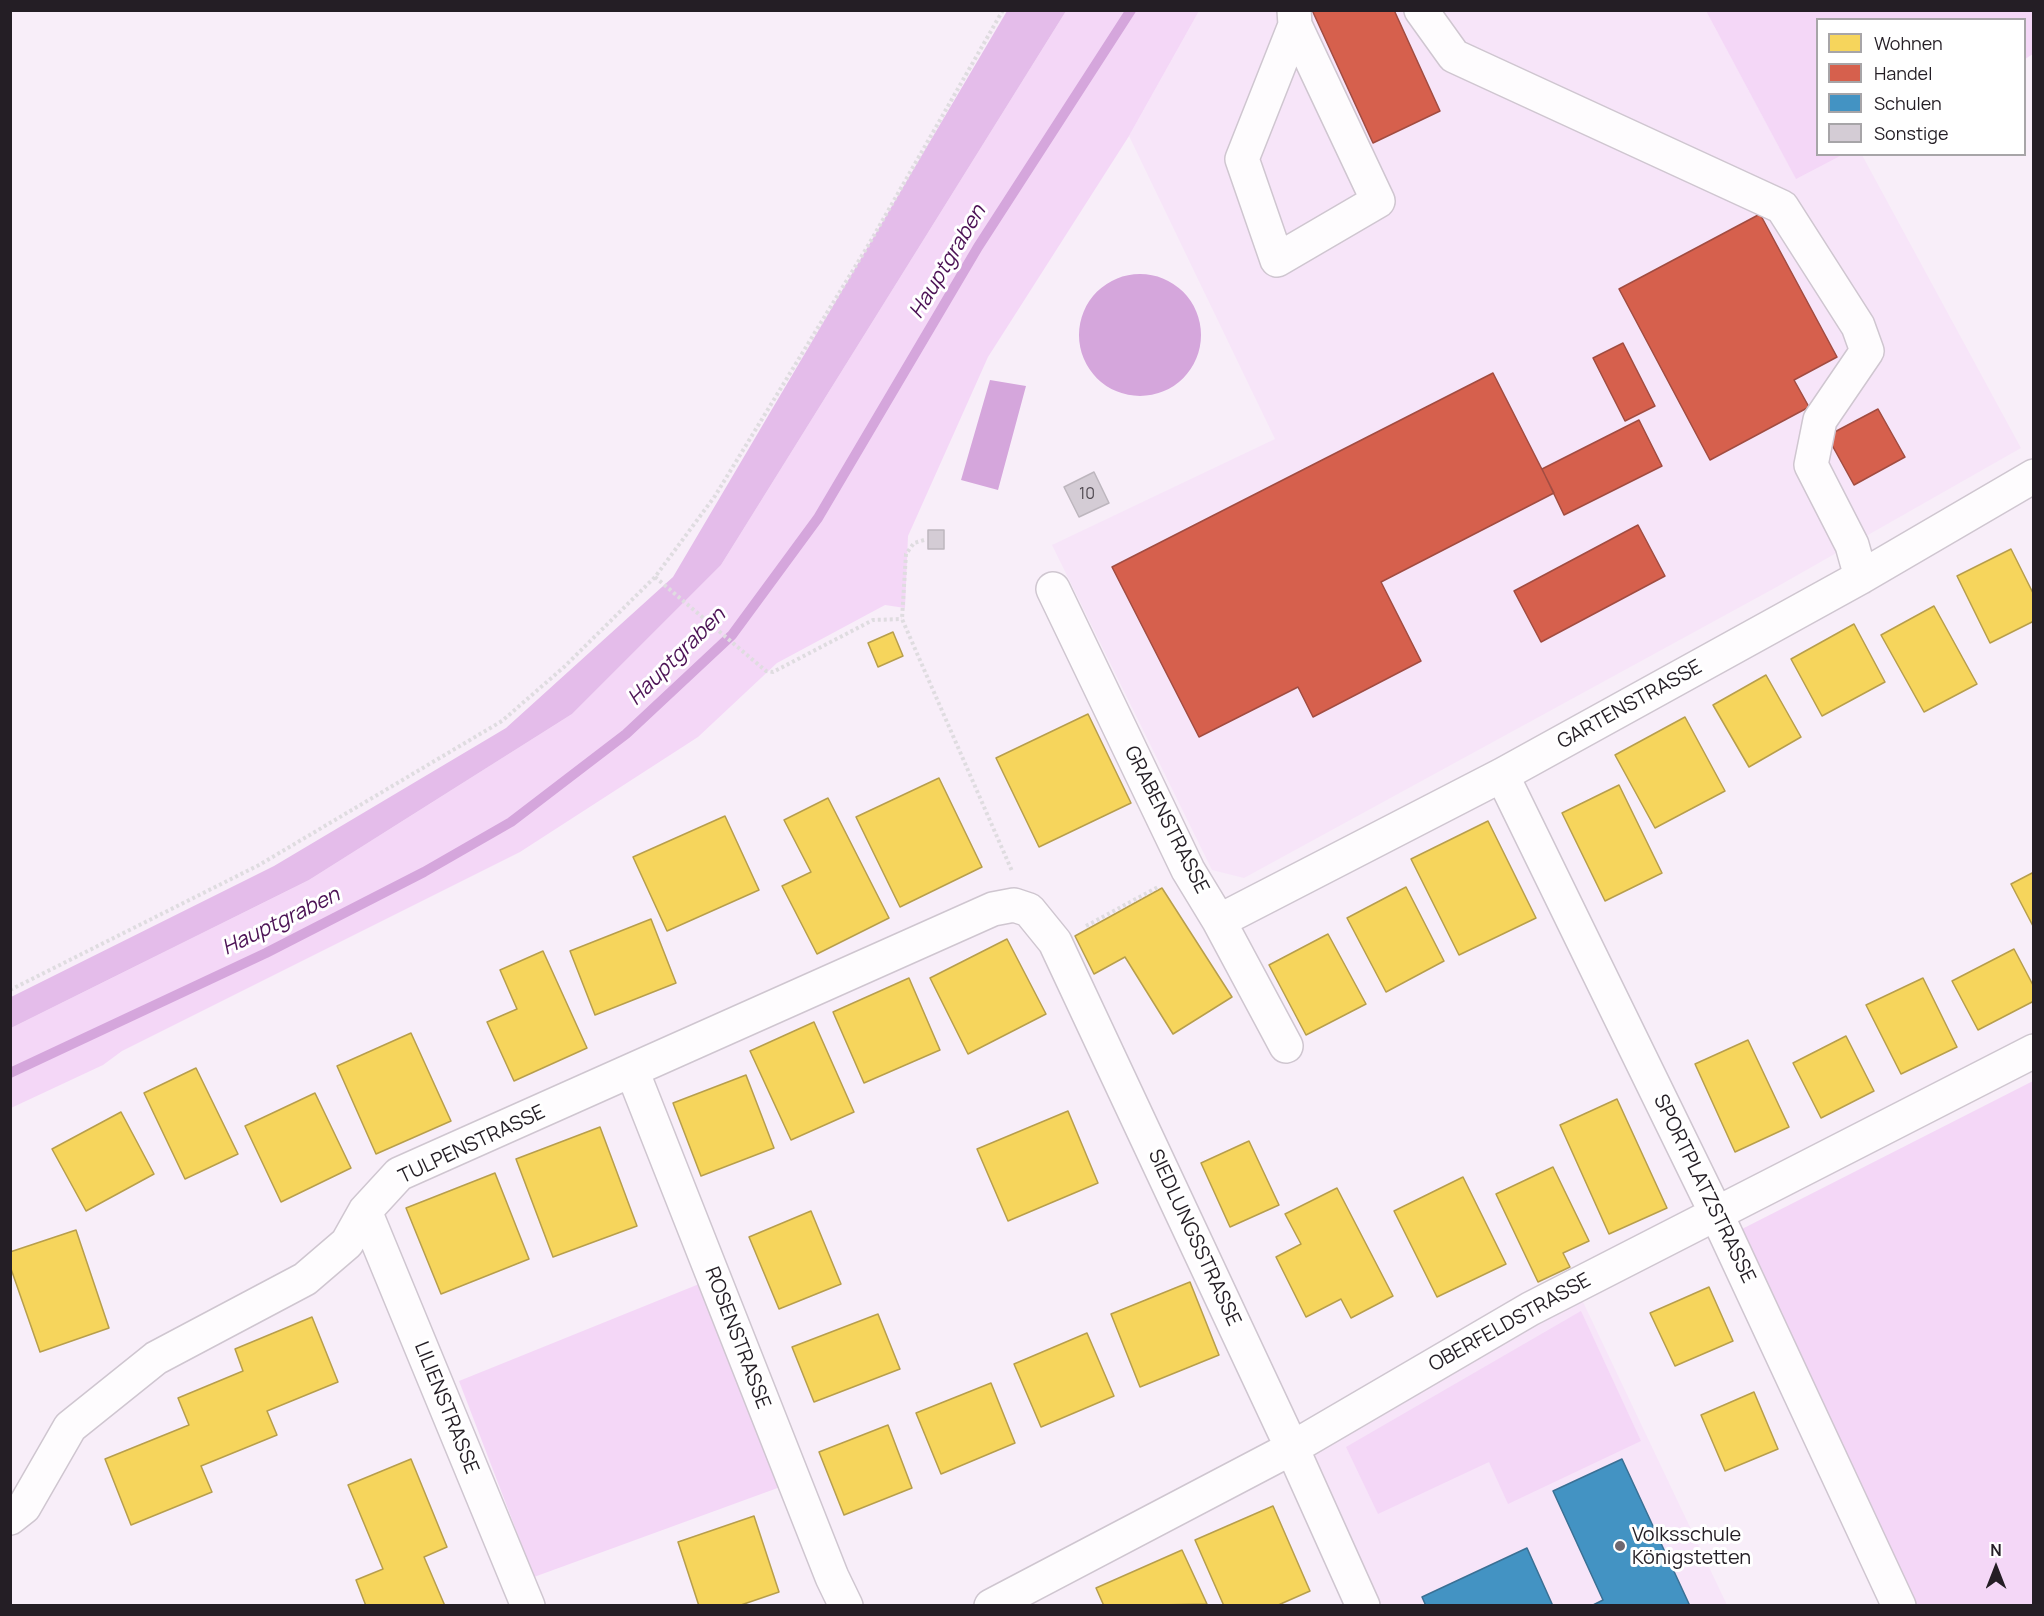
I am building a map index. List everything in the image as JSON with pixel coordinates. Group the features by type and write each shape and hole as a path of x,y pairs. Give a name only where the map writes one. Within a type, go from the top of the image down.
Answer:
{"street":[{"path":"1421,10 1454,56 1782,207 1858,326 1867,351 1820,420 1810,465 1852,545 1861,577"},
{"path":"1294,18 1378,201 1277,260 1242,159 1294,18"},
{"name":"GARTENSTRASSE","path":"1219,921 1502,775 1861,577 2034,476"},
{"name":"GRABENSTRASSE","path":"1053,590 1188,870 1219,921 1286,1046"},
{"name":"SPORTPLATZSTRASSE","path":"1502,775 1716,1213 1899,1605"},
{"name":"TULPENSTRASSE","path":"10,1518 24,1507 70,1426 156,1358 304,1279 347,1243 365,1211 399,1174 993,909 1014,905 1029,910"},
{"name":"SIEDLUNGSSTRASSE","path":"1029,910 1055,942 1363,1605"},
{"name":"OBERFELDSTRASSE","path":"991,1605 1292,1448 1530,1309 2034,1051"},
{"name":"ROSENSTRASSE","path":"628,1073 635,1078 828,1567 846,1605"},
{"name":"LILIENSTRASSE","path":"365,1211 528,1605"}],"path":[{"path":"10,990 260,865 502,721 564,667 655,577 715,496 869,244 1003,10"},
{"path":"924,540 914,543 906,554 902,619 1029,910"},
{"path":"655,577 766,671 773,672 873,620 902,619"},
{"path":"1055,942 1188,870"}],"shaded area":[{"path":"1007,11 1066,11 721,565 572,714 309,880 11,1028 11,997 274,866 506,728 673,577"},
{"path":"1066,11 1199,11 1129,136 988,357 908,536 905,608 885,605 777,663 698,737 520,852 122,1051 103,1065 11,1108 11,1028 309,880 572,714 721,565"},
{"path":"1199,11 1706,11 1796,178 1839,156 1863,156 2021,448 1773,589 1244,878 1212,870 1052,545 1275,439 1129,136"},
{"path":"1706,11 2033,11 2033,54 2026,58 2026,18 1816,18 1816,156 1840,156 1796,179"},
{"path":"1140,274 1164,278 1183,292 1197,311 1201,335 1197,359 1183,378 1164,392 1140,396 1116,392 1097,378 1083,359 1079,335 1083,311 1097,292 1116,278"},
{"path":"990,380 1026,386 998,490 961,480"},
{"path":"2033,1081 2033,1605 1913,1605 1742,1229"},
{"path":"714,1278 794,1482 534,1577 459,1381"},
{"path":"1575,1285 1727,1605 1366,1605 1292,1448"},
{"path":"1581,1311 1641,1441 1508,1504 1489,1462 1378,1514 1346,1447"}],"building: Wohnen":[{"path":"2011,549 2034,595 2034,621 1990,643 1957,576"},
{"path":"1934,606 1977,684 1924,712 1881,635"},
{"path":"1854,624 1885,682 1822,716 1791,659"},
{"path":"893,632 903,656 878,667 868,643"},
{"path":"1766,675 1801,737 1749,767 1713,705"},
{"path":"1088,714 1131,803 1039,847 996,758"},
{"path":"1685,717 1725,791 1655,828 1615,755"},
{"path":"939,778 982,867 900,907 856,817"},
{"path":"1619,785 1662,873 1605,901 1562,813"},
{"path":"828,798 889,918 817,954 782,886 811,872 784,820"},
{"path":"725,816 759,890 667,931 633,857"},
{"path":"1488,821 1536,918 1459,955 1411,859"},
{"path":"2034,872 2034,928 2011,884"},
{"path":"1406,887 1444,961 1386,992 1347,918"},
{"path":"1162,888 1232,997 1173,1034 1125,957 1094,974 1075,936"},
{"path":"651,919 676,983 595,1015 570,951"},
{"path":"1328,934 1366,1004 1306,1035 1269,965"},
{"path":"1007,939 1046,1014 968,1054 930,978"},
{"path":"2014,949 2034,987 2034,1001 1978,1030 1952,981"},
{"path":"543,951 587,1048 514,1081 487,1022 517,1009 500,970"},
{"path":"909,978 940,1050 864,1083 833,1012"},
{"path":"1923,978 1957,1047 1901,1074 1866,1005"},
{"path":"814,1022 854,1112 791,1140 750,1051"},
{"path":"411,1033 451,1121 376,1154 337,1066"},
{"path":"1846,1036 1874,1091 1821,1118 1793,1063"},
{"path":"1748,1040 1789,1127 1735,1152 1695,1064"},
{"path":"196,1068 238,1154 185,1179 144,1093"},
{"path":"746,1075 774,1148 701,1176 673,1103"},
{"path":"315,1093 351,1168 281,1202 245,1126"},
{"path":"1617,1099 1667,1208 1609,1234 1560,1125"},
{"path":"1068,1111 1098,1183 1008,1221 977,1149"},
{"path":"121,1112 154,1174 86,1211 52,1149"},
{"path":"600,1127 637,1226 553,1257 516,1159"},
{"path":"1249,1141 1279,1205 1230,1227 1201,1163"},
{"path":"1553,1167 1589,1241 1563,1253 1570,1267 1538,1282 1496,1194"},
{"path":"495,1173 529,1259 441,1294 406,1208"},
{"path":"1463,1177 1506,1264 1437,1297 1394,1211"},
{"path":"1337,1188 1393,1296 1351,1318 1341,1299 1306,1317 1276,1257 1301,1244 1285,1214"},
{"path":"811,1211 841,1284 779,1309 749,1237"},
{"path":"76,1230 109,1328 40,1352 10,1266 10,1252"},
{"path":"1190,1282 1219,1355 1140,1387 1111,1314"},
{"path":"1709,1287 1733,1341 1675,1366 1650,1313"},
{"path":"878,1314 900,1369 814,1402 792,1347"},
{"path":"312,1317 338,1382 267,1411 277,1435 201,1466 212,1492 131,1525 105,1459 189,1425 178,1398 243,1371 235,1349"},
{"path":"1087,1333 1114,1396 1041,1427 1014,1364"},
{"path":"991,1383 1015,1443 941,1474 916,1413"},
{"path":"1754,1392 1778,1449 1725,1471 1701,1415"},
{"path":"888,1425 912,1488 844,1515 819,1452"},
{"path":"411,1459 447,1547 424,1557 445,1606 366,1606 356,1580 383,1569 348,1485"},
{"path":"1273,1506 1310,1591 1276,1606 1224,1606 1195,1540"},
{"path":"754,1516 779,1592 738,1606 699,1606 678,1542"},
{"path":"1182,1550 1207,1604 1104,1606 1096,1588"}],"building: Handel":[{"path":"1312,10 1394,10 1440,111 1373,143"},
{"path":"1760,214 1837,357 1794,380 1809,407 1710,460 1619,289"},
{"path":"1623,343 1655,406 1625,421 1593,358"},
{"path":"1493,373 1554,493 1381,582 1421,661 1313,717 1298,687 1199,737 1112,567"},
{"path":"1878,409 1905,457 1854,485 1827,436"},
{"path":"1639,420 1662,466 1564,515 1542,469"},
{"path":"1638,525 1665,576 1541,642 1514,591"}],"building: Schulen":[{"name":"Volksschule Königstetten","path":"1622,1459 1690,1606 1591,1606 1603,1600 1553,1491"},
{"path":"1527,1548 1553,1606 1426,1606 1422,1597"}],"building: Sonstige":[{"path":"1094,472 1109,503 1079,517 1064,487"},
{"path":"928,530 944,530 944,549 928,549"}],"waterway":[{"name":"Hauptgraben","path":"10,1073 266,953 424,872 511,822 626,734 732,635 818,518 978,247 1131,10"}],"place":[{"name":"Volksschule Königstetten","path":"1620,1546"}]}
